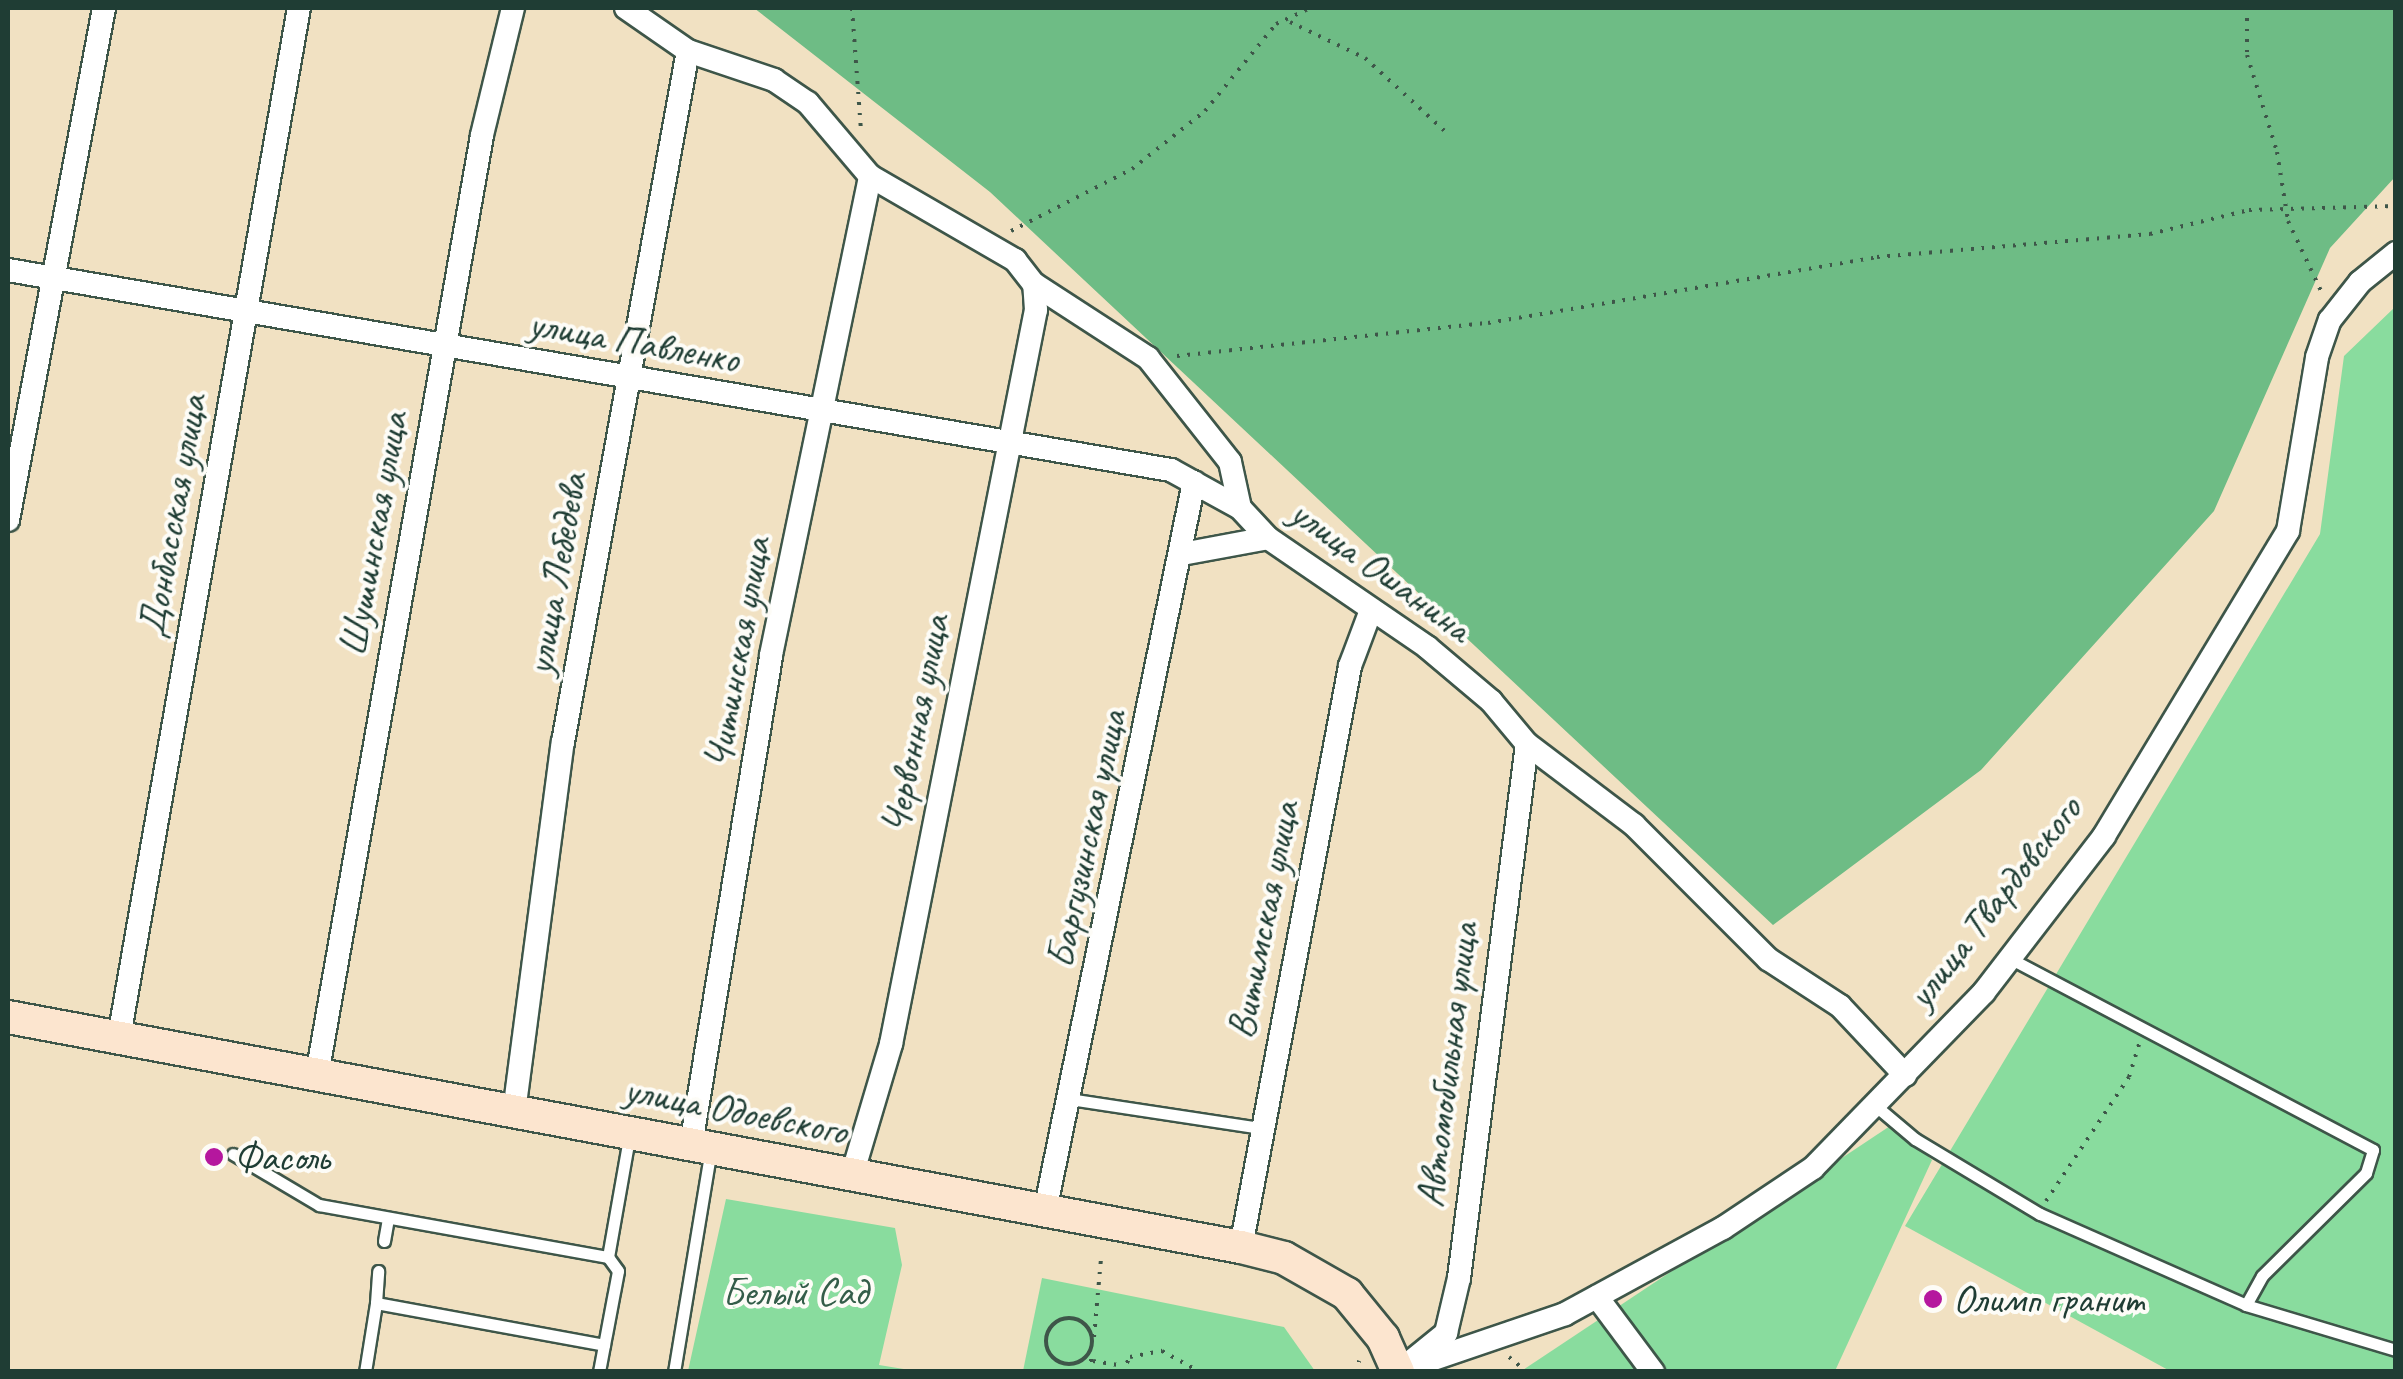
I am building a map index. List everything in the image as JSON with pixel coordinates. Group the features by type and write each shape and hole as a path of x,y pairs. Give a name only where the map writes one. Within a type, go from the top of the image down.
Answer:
{"street":[{"path":"8,520 104,8"},
{"name":"Донбасская улица","path":"120,1037 299,8"},
{"name":"Шушинская улица","path":"316,1076 482,135 514,8"},
{"name":"улица Ошанина","path":"626,8 688,52 774,80 797,96 870,176 1015,260 1034,284 1148,358 1230,462 1240,508 1268,538 1492,701 1527,744 1634,825 1768,959 1840,1006 1906,1075"},
{"name":"улица Лебедева","path":"514,1112 563,742 688,52"},
{"name":"Читинская улица","path":"702,1147 771,655 870,176"},
{"name":"улица Твардовского","path":"1398,1372 1597,1297 1723,1228 1813,1168 1877,1107 2013,960 2104,836 2288,531 2317,357 2330,320 2360,282 2396,253"},
{"name":"улица Павленко","path":"8,270 1171,470 1240,508"},
{"name":"Червонная улица","path":"852,1175 891,1044 1036,310 1034,284"},
{"name":"Баргузинская улица","path":"1045,1211 1194,482"},
{"path":"1182,554 1268,538"},
{"name":"Витимская улица","path":"1241,1247 1350,666 1371,610"},
{"name":"Автомобильная улица","path":"1398,1372 1446,1333 1458,1278 1527,744"},
{"name":"улица Одоевского","path":"8,1017 1241,1247 1284,1258 1347,1294 1384,1338 1398,1372"},
{"path":"1597,1297 1652,1372"}],"lane":[{"path":"2013,960 2372,1150 2366,1173 2262,1276 2246,1305"},
{"path":"1069,1098 1261,1128"},
{"path":"1877,1107 1914,1139 2040,1214 2246,1305 2396,1350"},
{"path":"608,1257 630,1134"},
{"path":"674,1372 702,1147"},
{"path":"233,1154 319,1205 608,1257 618,1271 599,1372"},
{"path":"384,1241 388,1218"},
{"path":"365,1372 378,1271"},
{"path":"376,1304 604,1345"}],"path":[{"path":"852,8 856,93 870,176"},
{"path":"986,243 1132,170 1204,111 1276,24 1290,22 1310,8"},
{"path":"2247,8 2246,55 2277,152 2286,206 2328,306"},
{"path":"1290,22 1366,58 1449,135"},
{"path":"1148,358 1488,323 1876,258 2150,234 2286,206 2396,206"},
{"path":"2040,1214 2128,1077 2143,1032"},
{"path":"1090,1372 1101,1259"},
{"path":"1070,1318 1089,1329 1093,1344 1086,1357 1064,1363 1051,1355 1047,1333 1070,1318"},
{"path":"1091,1361 1122,1369 1130,1357 1162,1351 1200,1372"},
{"path":"1355,1372 1359,1361"}],"green space":[{"path":"754,8 2395,8 2395,177 2330,248 2214,511 1981,770 1773,925 990,192"},
{"path":"2395,307 2395,1371 2170,1371 1905,1226 2320,534 2344,356"},
{"path":"1893,1124 1932,1160 1835,1371 1520,1372"},
{"name":"Белый Сад","path":"726,1199 895,1228 902,1265 879,1365 916,1371 688,1371"},
{"path":"1042,1278 1284,1327 1315,1371 1023,1371"}],"place":[{"name":"Фасоль","path":"214,1157"},
{"name":"Олимп гранит","path":"1933,1299"}]}
